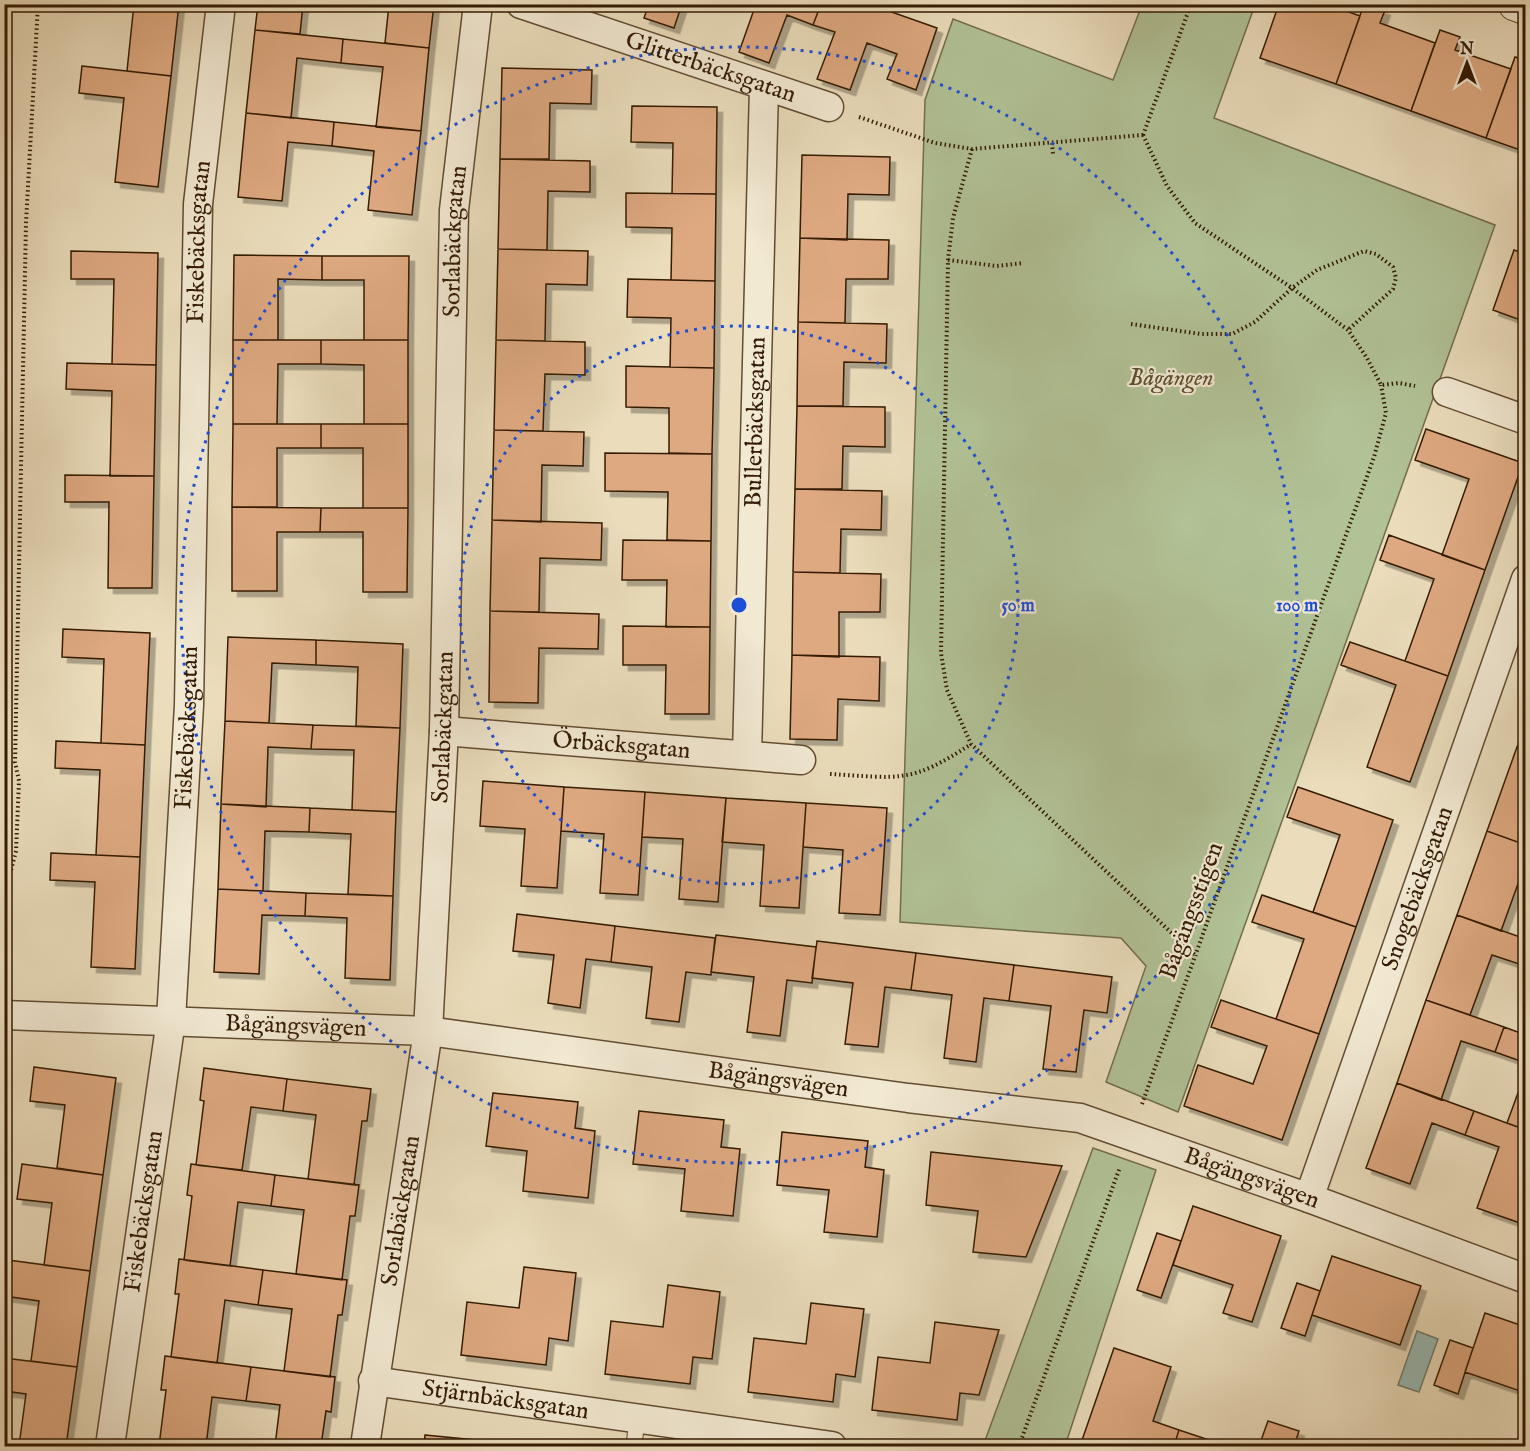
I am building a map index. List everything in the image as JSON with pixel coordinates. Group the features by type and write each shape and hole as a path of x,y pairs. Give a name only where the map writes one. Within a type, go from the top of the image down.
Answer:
{"street":[{"name":"Fiskebäcksgatan","path":"110,1446 171,1020 189,705 198,204 220,4"},
{"name":"Sorlabäckgatan","path":"365,1446 373,1381 428,1031 444,731 454,210 478,4"},
{"name":"Glitterbäcksgatan","path":"521,4 829,107"},
{"path":"1515,4 1526,8"},
{"name":"Bullerbäcksgatan","path":"747,755 764,87"},
{"path":"1446,392 1526,420"},
{"name":"Snogebäcksgatan","path":"1308,1198 1526,579"},
{"name":"Örbäcksgatan","path":"444,731 801,760"},
{"name":"Bågängsvägen","path":"5,1002 171,1020 428,1031 908,1098 1080,1118 1308,1198 1526,1280"},
{"name":"Stjärnbäcksgatan","path":"373,1381 832,1446"}],"lane":[{"path":"634,1446 638,1418"}],"path":[{"path":"5,1002 9,950 8,882 16,851 19,781 15,762 25,235 38,4"},
{"path":"829,107 935,143 972,149 1143,135 1191,4"},
{"name":"Bågängsstigen","path":"1019,1446 1374,457 1386,413 1381,385 1367,358 1348,330 1292,288 1195,224 1167,186 1143,135"},
{"path":"1052,143 1053,154"},
{"path":"972,149 953,218 948,260 941,654 947,690 971,744 1195,956"},
{"path":"1131,324 1202,334 1232,334 1255,322 1292,288 1317,270 1364,251 1387,260 1396,278 1393,289 1348,330"},
{"path":"948,260 997,266 1024,263"},
{"path":"1381,385 1399,382 1446,392"},
{"path":"801,760 830,774 900,778 920,774 942,764 971,744"}],"green space":[{"name":"Bågängen","path":"1142,5 1255,5 1214,118 1495,225 1178,1112 1106,1082 1146,966 1121,938 900,922 925,100 953,19 1113,80"},
{"path":"1093,1148 1156,1170 1065,1446 983,1446"}],"water":[{"path":"1417,1331 1438,1339 1419,1392 1398,1385"}],"building":[{"path":"134,4 179,4 171,76 127,71"},
{"path":"258,4 303,4 300,34 255,30"},
{"path":"389,4 434,4 429,48 385,43"},
{"path":"649,4 682,4 674,28 644,18"},
{"path":"756,4 821,4 813,25 787,15 769,63 739,52"},
{"path":"821,4 869,4 937,28 916,90 887,79 897,54 867,43 850,90 817,79 835,32 813,25"},
{"path":"1279,4 1327,4 1360,16 1336,84 1260,58"},
{"path":"1364,4 1385,10 1380,23 1435,43 1411,111 1336,84"},
{"path":"255,30 343,39 341,63 297,58 291,118 246,113"},
{"path":"1440,30 1460,37 1455,50 1511,69 1486,138 1411,111"},
{"path":"343,39 429,48 421,131 376,127 383,67 341,63"},
{"path":"1515,57 1526,60 1526,152 1486,138"},
{"path":"82,66 171,76 158,187 115,182 124,98 79,93"},
{"path":"502,68 592,70 591,104 550,103 549,159 500,159"},
{"path":"632,106 717,107 716,194 672,194 673,143 631,142"},
{"path":"246,113 334,122 332,146 288,142 282,201 238,197"},
{"path":"334,122 421,131 412,215 368,210 374,151 332,146"},
{"path":"802,155 890,157 889,195 848,194 847,240 800,238"},
{"path":"500,159 590,161 590,192 548,191 547,250 498,249"},
{"path":"626,193 716,194 715,281 671,280 672,228 626,227"},
{"path":"800,238 889,240 888,279 846,279 845,323 798,322"},
{"path":"498,249 588,251 587,285 546,284 545,341 496,340"},
{"path":"1514,250 1526,254 1526,322 1493,310"},
{"path":"71,251 158,253 156,365 112,364 114,279 71,279"},
{"path":"234,255 322,256 322,280 278,279 278,340 233,340"},
{"path":"322,256 409,256 408,340 364,340 364,280 322,280"},
{"path":"628,279 715,281 714,368 670,367 671,318 627,317"},
{"path":"798,322 887,324 886,363 844,362 843,406 797,406"},
{"path":"233,340 321,340 321,364 278,364 277,424 233,424"},
{"path":"321,340 408,340 408,424 364,424 364,365 321,364"},
{"path":"496,340 585,342 585,375 545,374 543,431 494,430"},
{"path":"67,363 156,365 154,476 110,476 112,391 66,389"},
{"path":"626,366 714,368 712,454 669,453 669,408 626,407"},
{"path":"797,406 885,407 885,447 843,446 842,489 795,489"},
{"path":"233,424 321,424 321,448 277,448 277,507 232,507"},
{"path":"321,424 408,424 408,508 363,508 363,448 321,448"},
{"path":"1426,429 1523,463 1485,570 1442,555 1469,479 1415,460"},
{"path":"494,430 584,432 583,466 542,465 541,522 492,520"},
{"path":"605,453 712,454 711,541 667,540 668,492 605,491"},
{"path":"65,475 154,476 152,588 108,588 109,502 65,502"},
{"path":"795,489 882,491 881,530 841,529 840,573 793,572"},
{"path":"232,507 321,508 320,532 277,532 277,591 232,591"},
{"path":"321,508 408,508 407,592 363,592 363,532 320,532"},
{"path":"492,520 602,523 601,560 540,558 539,612 490,611"},
{"path":"1389,535 1485,570 1448,676 1405,661 1434,579 1380,560"},
{"path":"623,540 711,541 710,627 666,627 667,580 622,580"},
{"path":"793,572 881,574 880,612 839,612 839,657 792,655"},
{"path":"490,611 599,614 598,649 539,648 538,703 489,702"},
{"path":"623,626 710,627 709,714 665,714 666,665 623,665"},
{"path":"63,629 150,633 145,745 101,743 104,659 62,657"},
{"path":"228,637 316,640 316,665 272,663 269,723 225,721"},
{"path":"316,640 403,644 400,728 356,726 358,667 316,665"},
{"path":"1350,642 1448,676 1410,782 1367,767 1396,685 1341,665"},
{"path":"792,655 880,657 879,701 838,699 837,740 790,739"},
{"path":"225,721 313,725 311,749 268,747 266,807 221,804"},
{"path":"1526,722 1526,750 1517,747"},
{"path":"313,725 400,728 396,812 352,810 354,750 311,749"},
{"path":"56,741 145,745 140,857 96,855 100,770 55,768"},
{"path":"1517,747 1526,750 1526,845 1487,831"},
{"path":"483,781 564,787 557,888 521,886 525,829 480,826"},
{"path":"564,787 645,792 638,895 600,893 604,834 561,831"},
{"path":"1298,787 1393,820 1356,927 1313,912 1340,835 1287,817"},
{"path":"645,792 726,798 718,902 679,899 683,839 642,837"},
{"path":"726,798 806,803 799,908 760,906 764,845 722,842"},
{"path":"806,803 887,808 880,915 839,913 843,850 803,847"},
{"path":"221,804 310,808 309,832 265,831 263,891 218,889"},
{"path":"310,808 396,812 393,896 348,894 351,834 309,832"},
{"path":"1487,831 1526,845 1526,871 1523,870 1501,931 1457,915"},
{"path":"51,853 140,857 135,969 91,967 95,882 50,880"},
{"path":"218,889 306,893 305,916 262,915 259,974 214,972"},
{"path":"306,893 393,896 390,980 345,978 347,918 305,916"},
{"path":"1262,895 1356,927 1319,1034 1276,1019 1304,939 1252,922"},
{"path":"517,914 615,926 611,962 586,959 580,1008 548,1003 554,955 513,951"},
{"path":"1457,915 1526,939 1525,966 1492,955 1470,1015 1426,1000"},
{"path":"615,926 715,938 711,975 686,972 679,1022 646,1018 652,967 611,962"},
{"path":"716,935 816,947 812,983 787,980 780,1036 747,1032 754,977 711,972"},
{"path":"817,941 916,953 911,990 885,987 878,1047 845,1044 853,983 812,978"},
{"path":"916,953 1014,965 1009,1001 984,998 976,1062 944,1058 952,995 911,990"},
{"path":"1014,965 1112,977 1107,1013 1084,1010 1076,1072 1043,1069 1051,1006 1009,1001"},
{"path":"1221,1000 1319,1034 1282,1140 1184,1106 1198,1065 1253,1084 1267,1046 1211,1027"},
{"path":"1426,1000 1504,1027 1495,1052 1461,1041 1441,1100 1397,1083"},
{"path":"1504,1027 1526,1035 1526,1063 1495,1052"},
{"path":"34,1067 116,1078 103,1175 57,1168 65,1105 30,1101"},
{"path":"204,1068 287,1079 283,1111 251,1107 242,1170 196,1165 204,1101 200,1100"},
{"path":"1526,1071 1526,1130 1507,1123"},
{"path":"287,1079 371,1089 367,1121 362,1121 354,1185 308,1179 316,1115 283,1111"},
{"path":"1397,1083 1474,1111 1465,1135 1432,1123 1410,1184 1366,1168"},
{"path":"493,1093 578,1102 575,1128 595,1131 588,1198 523,1191 527,1151 486,1146"},
{"path":"639,1111 724,1120 721,1147 740,1149 733,1216 681,1211 685,1169 633,1164"},
{"path":"1474,1111 1526,1130 1526,1208 1520,1223 1477,1208 1499,1147 1465,1135"},
{"path":"782,1132 868,1141 865,1167 884,1170 877,1237 824,1232 829,1190 777,1185"},
{"path":"931,1152 1062,1166 1026,1257 973,1252 978,1211 926,1205"},
{"path":"22,1164 103,1175 90,1271 44,1265 52,1203 17,1199"},
{"path":"191,1164 275,1175 271,1206 238,1202 230,1266 184,1260 192,1196 187,1195"},
{"path":"275,1175 359,1185 355,1216 350,1216 342,1280 296,1274 304,1210 271,1206"},
{"path":"1193,1206 1281,1236 1252,1322 1223,1313 1233,1285 1173,1265"},
{"path":"1157,1233 1181,1241 1161,1298 1137,1290"},
{"path":"1332,1256 1421,1286 1400,1345 1312,1315"},
{"path":"179,1259 263,1270 258,1305 225,1300 217,1363 171,1357 179,1294 175,1294"},
{"path":"8,1260 90,1271 77,1367 31,1361 39,1301 4,1296"},
{"path":"524,1267 576,1273 568,1341 549,1338 546,1365 461,1355 467,1302 519,1308"},
{"path":"263,1270 347,1280 342,1315 338,1315 330,1377 284,1371 292,1309 258,1305"},
{"path":"1297,1283 1320,1291 1305,1336 1281,1328"},
{"path":"668,1285 720,1292 712,1359 693,1357 690,1384 605,1374 611,1321 663,1327"},
{"path":"811,1303 864,1309 855,1377 836,1374 833,1402 748,1392 754,1338 806,1344"},
{"path":"1485,1313 1526,1327 1526,1393 1465,1372"},
{"path":"935,1322 999,1330 979,1395 960,1393 957,1420 872,1410 878,1357 930,1363"},
{"path":"1450,1340 1473,1348 1458,1394 1434,1385"},
{"path":"1114,1348 1171,1367 1153,1421 1179,1430 1174,1446 1080,1446"},
{"path":"165,1356 251,1367 246,1401 212,1397 206,1446 159,1446 166,1390 161,1390"},
{"path":"4,1358 77,1367 66,1446 19,1446 26,1394 4,1391"},
{"path":"251,1367 335,1377 331,1412 326,1411 321,1446 275,1446 280,1405 246,1401"},
{"path":"1268,1421 1299,1431 1294,1446 1259,1446"},
{"path":"1179,1430 1227,1446 1174,1446"},
{"path":"425,1435 527,1445 527,1446 424,1446"}]}
